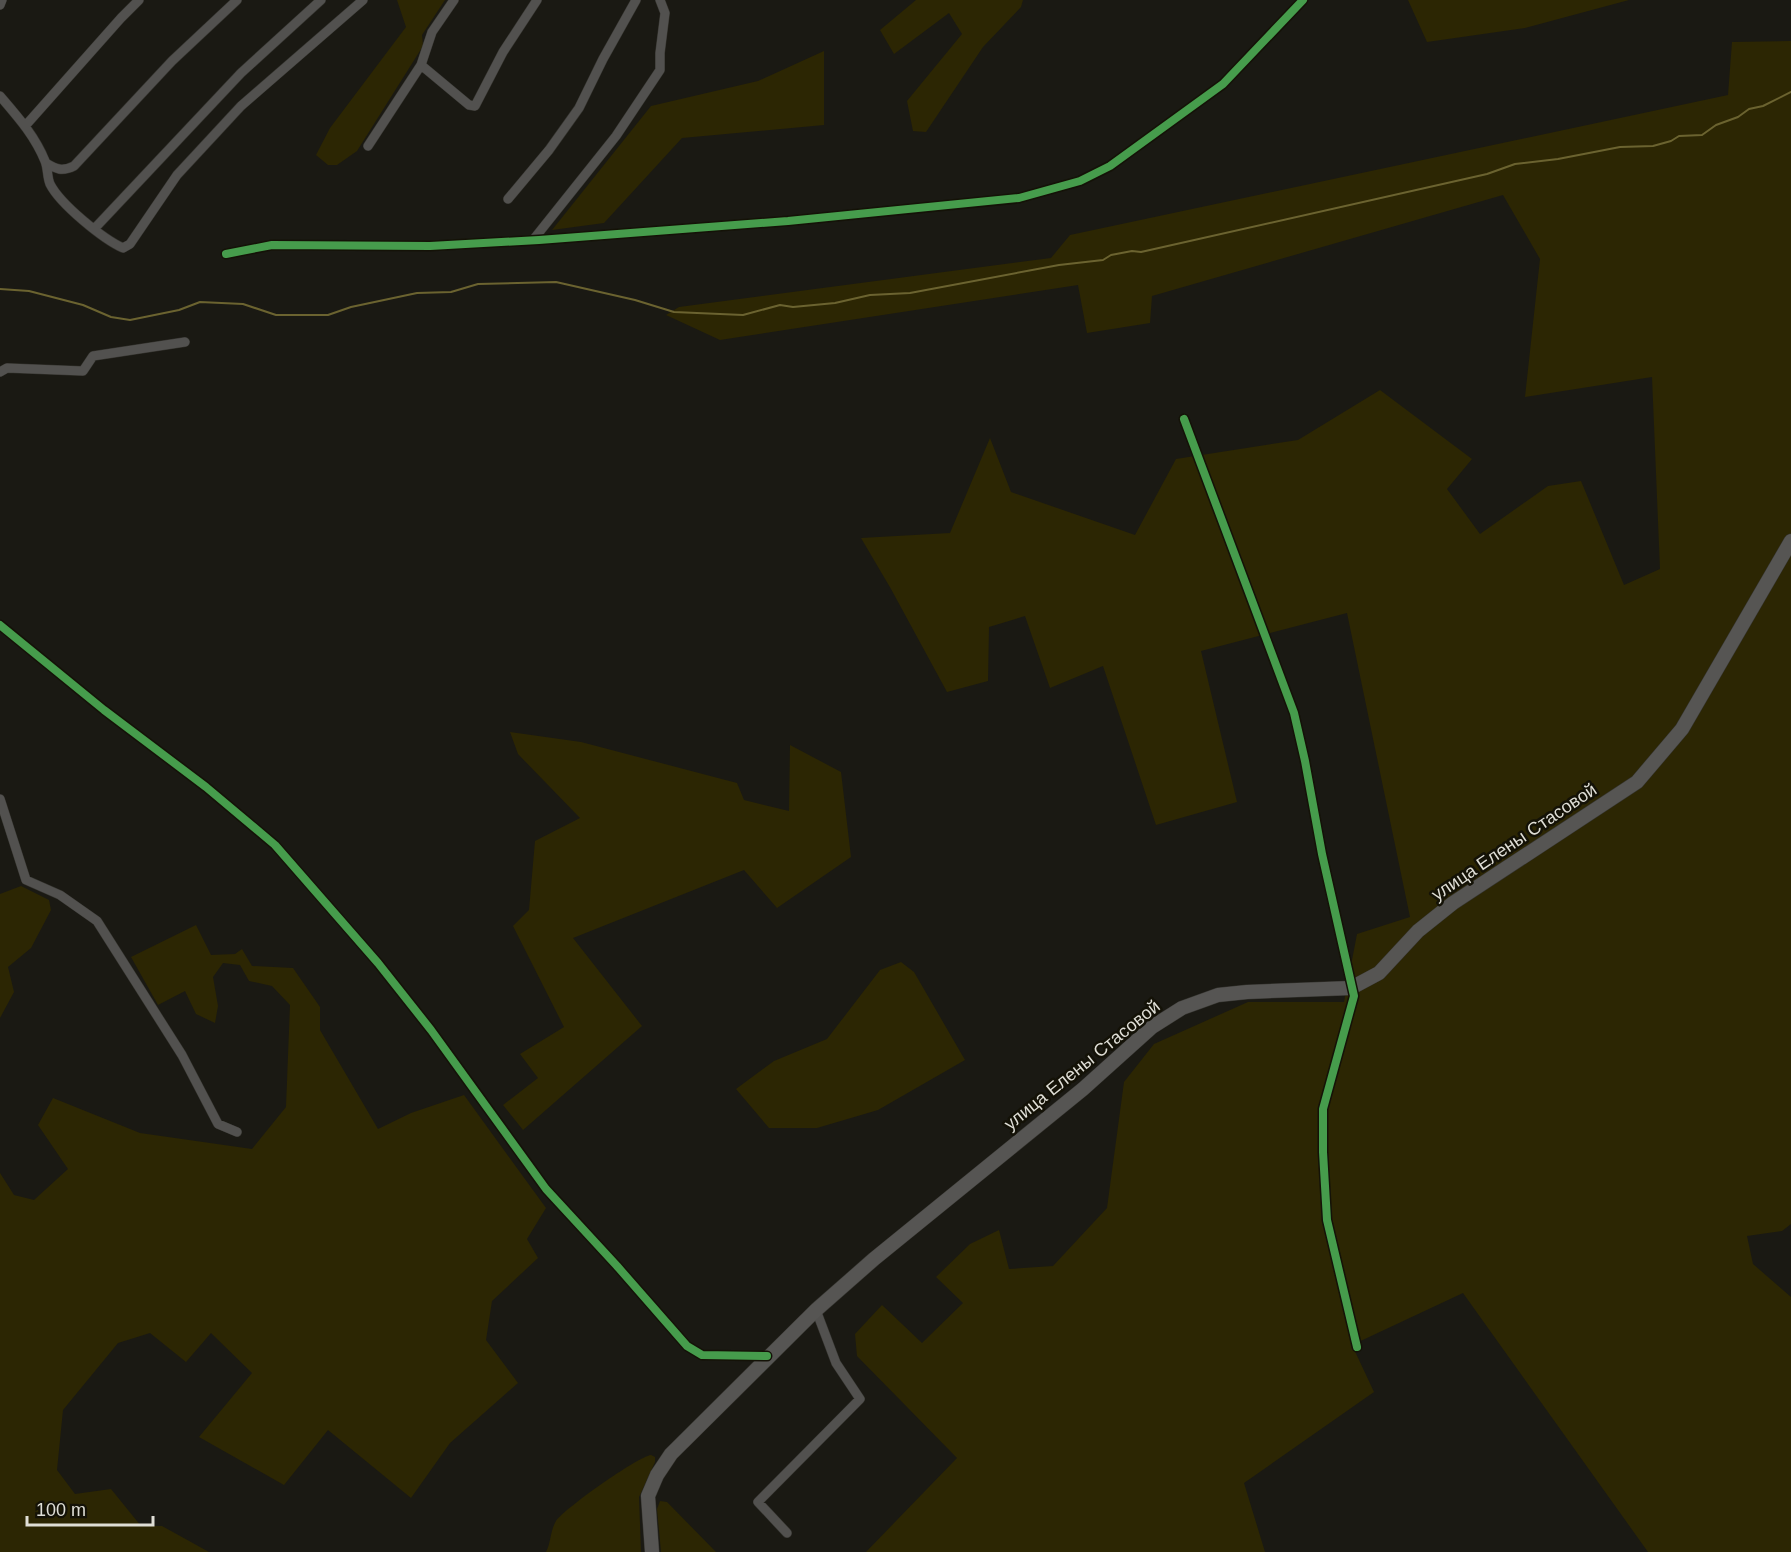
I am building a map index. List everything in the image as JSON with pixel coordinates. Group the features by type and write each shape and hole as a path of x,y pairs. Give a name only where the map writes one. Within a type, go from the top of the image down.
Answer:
{"main road":[{"name":"улица Елены Стасовой","path":"652,1552 648,1496 657,1474 671,1454 767,1356 816,1310 874,1259 1083,1089 1152,1027 1182,1008 1218,996 1246,992 1352,988 1379,973 1418,931 1453,903 1636,782 1682,729 1791,541"}],"street":[{"path":"0,5 2,0"},
{"path":"26,125 139,0"},
{"path":"46,163 58,170 67,170 74,166 172,61 237,0"},
{"path":"95,228 242,73 321,0"},
{"path":"0,96 26,125 46,163 51,185 82,220 123,248 130,244 177,175 241,106 363,0"},
{"path":"369,146 421,65 432,32 454,0"},
{"path":"421,65 469,105 475,106 503,52 537,0"},
{"path":"508,199 549,150 579,108 636,0"},
{"path":"533,240 616,136 660,70 664,13 660,0"},
{"path":"226,254 272,245 430,246 533,240 788,221 1019,198 1080,181 1110,166 1223,84 1303,0"},
{"path":"0,372 7,368 83,371 93,356 185,342"},
{"path":"1184,419 1294,713 1322,854 1354,996 1323,1109 1323,1152 1327,1220 1357,1347"},
{"path":"0,625 275,844 378,963 431,1030 546,1189 687,1346 702,1355 767,1356"},
{"path":"0,800 26,880 60,895 97,921 182,1054 218,1124 237,1132"},
{"path":"788,1533 758,1502 860,1400 836,1363 816,1310"}],"shaded area":[{"path":"397,0 445,0 422,35 423,46 357,151 337,165 328,165 316,155 330,128 406,27"},
{"path":"916,0 1023,0 1021,7 983,47 926,132 913,131 907,101 962,34 949,13 894,54 880,30"},
{"path":"1408,0 1629,0 1525,28 1427,42"},
{"path":"1791,41 1791,1224 1782,1231 1747,1236 1753,1264 1791,1297 1791,1552 1648,1552 1463,1293 1352,1345 1374,1392 1244,1483 1265,1552 866,1552 957,1458 857,1356 855,1334 882,1305 922,1343 963,1303 936,1277 970,1244 999,1230 1009,1269 1053,1266 1107,1208 1124,1082 1154,1044 1248,1002 1344,1002 1357,934 1410,917 1347,613 1201,651 1237,802 1156,825 1103,666 1050,688 1025,616 989,627 988,681 947,692 861,538 950,533 990,438 1011,492 1135,535 1176,459 1298,440 1380,390 1472,459 1447,489 1480,534 1548,486 1581,481 1624,585 1660,569 1652,377 1525,397 1540,259 1503,195 1152,296 1150,323 1087,333 1078,285 720,340 666,315 679,307 1051,258 1070,235 1728,95 1732,42"},
{"path":"824,51 824,125 682,138 604,223 552,230 651,106 758,81"},
{"path":"510,732 581,742 737,783 744,800 789,811 790,745 841,772 851,857 777,908 744,870 573,938 642,1026 523,1130 503,1105 538,1078 520,1054 564,1027 513,926 529,910 535,841 580,818 518,754"},
{"path":"21,886 49,900 51,910 31,948 8,967 14,992 0,1018 0,894"},
{"path":"196,925 211,955 235,954 242,949 252,966 293,968 320,1007 320,1030 378,1129 411,1113 464,1095 546,1208 527,1239 538,1258 492,1301 486,1340 518,1383 450,1443 411,1498 328,1430 284,1485 199,1437 252,1373 211,1333 186,1362 150,1333 118,1343 63,1410 57,1470 75,1494 111,1489 141,1526 162,1526 209,1552 0,1552 0,1173 14,1195 34,1200 68,1169 38,1125 53,1098 140,1133 252,1149 286,1107 290,1005 272,986 249,981 240,965 223,963 213,977 218,1006 215,1023 196,1014 185,991 158,1005 131,957"},
{"path":"901,962 914,972 965,1060 878,1110 817,1128 769,1128 736,1089 774,1061 827,1039 880,970"},
{"path":"651,1455 655,1457 655,1462 639,1497 641,1552 546,1552 554,1525 562,1515 617,1474"},
{"path":"660,1501 667,1502 716,1552 661,1552 657,1509"}],"waterway":[{"path":"0,289 29,291 83,305 111,317 130,320 179,310 200,302 243,304 276,315 328,315 351,307 417,293 451,292 478,284 556,282 635,300 674,312 743,315 780,305 793,307 835,303 870,295 910,293 1059,265 1103,260 1111,255 1132,251 1141,252 1487,174 1515,164 1558,159 1620,147 1653,146 1679,136 1702,135 1716,125 1738,117 1749,109 1763,106 1791,92"}],"cycle path":[{"path":"226,254 272,245 430,246 539,240 788,221 1019,198 1080,181 1110,166 1223,84 1303,0"},
{"path":"1184,419 1294,713 1322,854 1354,996 1323,1109 1323,1152 1327,1220 1357,1347"},
{"path":"0,625 104,710 206,787 275,845 378,963 431,1030 546,1189 687,1346 702,1355 767,1356"}]}
